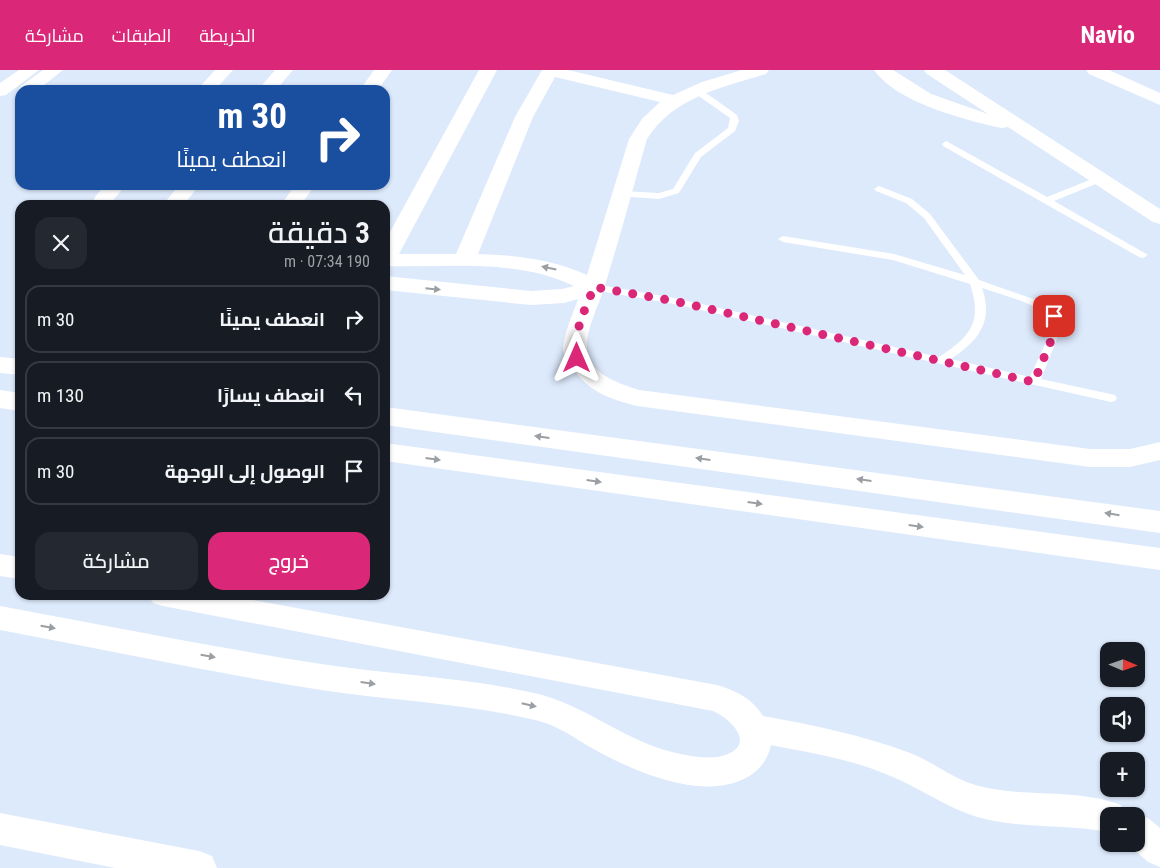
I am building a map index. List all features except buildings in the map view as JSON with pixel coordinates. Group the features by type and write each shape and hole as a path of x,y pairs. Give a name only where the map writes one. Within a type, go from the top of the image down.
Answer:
{"street":[{"path":"18,85 30,70"},
{"path":"34,85 54,70"},
{"path":"210,85 224,70"},
{"path":"271,85 284,70"},
{"path":"372,85 383,70"},
{"path":"390,251 488,70"},
{"path":"760,70 696,90 673,100 657,112 642,129 594,287 576,337 575,348 577,358 590,376 610,390 654,401 1094,459 1122,460 1142,457 1160,451"},
{"path":"883,70 912,92 937,105 1022,128"},
{"path":"932,70 1160,218"},
{"path":"1094,70 1160,100"},
{"path":"464,261 524,117 551,71 673,100"},
{"path":"104,200 111,190"},
{"path":"177,200 185,190"},
{"path":"390,260 506,263 554,269 569,274 594,287"},
{"path":"390,284 531,298 564,296 594,287"},
{"path":"0,365 15,366"},
{"path":"0,400 15,402"},
{"path":"390,417 1160,522"},
{"path":"390,453 1160,560"},
{"path":"0,564 15,567"},
{"path":"0,618 322,677 512,701 558,713 636,755 680,768 710,772 736,768 746,761 753,751 756,740 754,728 749,718 730,702 717,698 190,600"},
{"path":"754,728 871,753 902,765 953,792 982,803 1020,809 1100,815"},
{"path":"0,829 198,868"},
{"path":"1145,837 1160,850"}],"lane":[{"path":"621,194 659,196 676,191 698,155 732,128 735,121 734,117 696,90"},
{"path":"946,144 1143,255"},
{"path":"1046,201 1100,178"},
{"path":"879,188 909,201 927,216 975,282 982,303 979,325 962,348 942,360"},
{"path":"782,239 894,257 1035,302 1054,316 1057,326 1034,382"},
{"path":"594,287 684,303 1111,398"}],"route":[{"path":"577,358 575,348 578,327 594,287 712,309 1034,382 1057,326 1054,316"}]}
